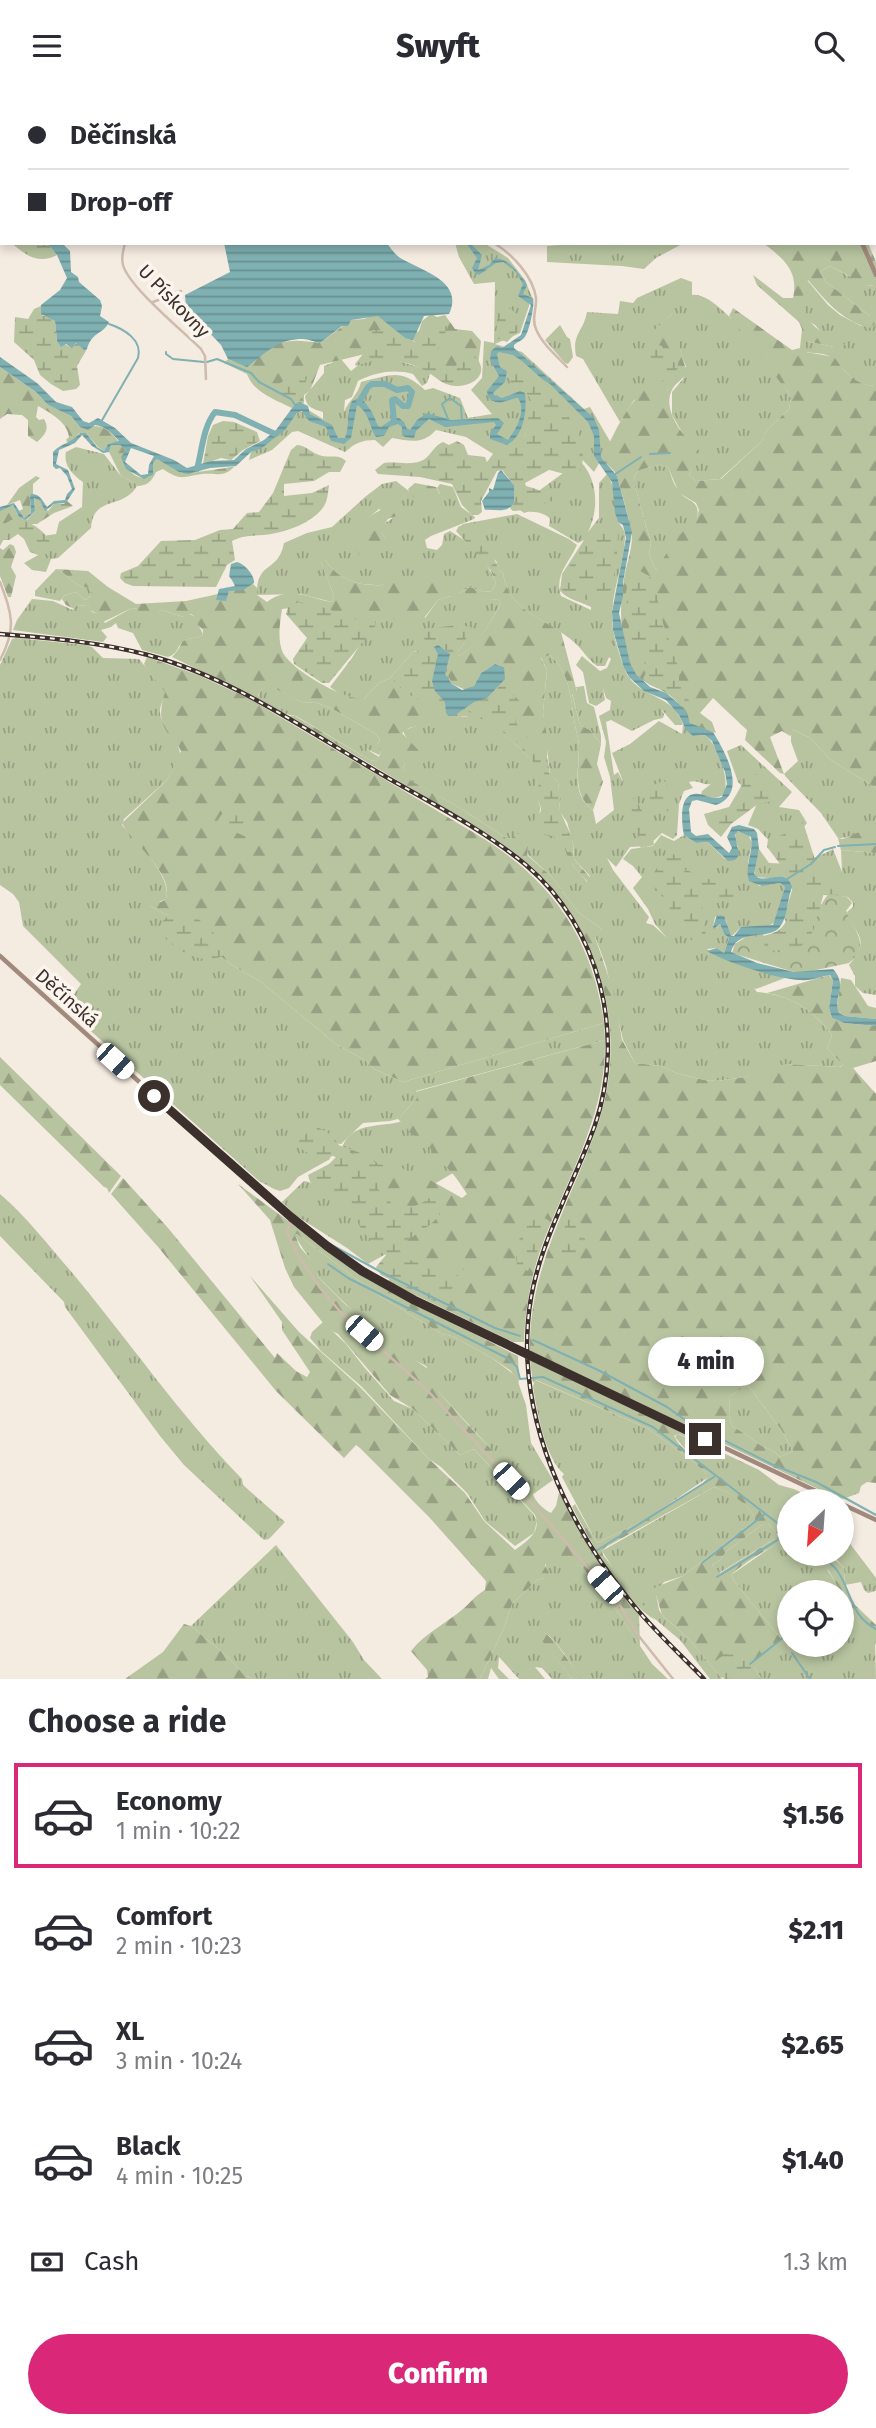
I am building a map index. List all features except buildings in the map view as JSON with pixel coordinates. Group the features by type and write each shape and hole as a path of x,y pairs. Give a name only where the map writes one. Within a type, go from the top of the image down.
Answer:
{"main road":[{"path":"863,245 876,275"},
{"name":"Děčínská","path":"0,956 291,1217 327,1246 377,1279 531,1356 812,1489"},
{"path":"854,1510 876,1520"}],"street":[{"name":"U Pískovny","path":"125,245 123,266 136,287 204,353 206,379"},
{"path":"497,245 511,254 528,278 536,296 534,327 541,339 567,367"},
{"path":"153,302 181,291"},
{"path":"0,582 13,623 9,641 0,660"},
{"path":"291,1217 288,1232 296,1252 328,1297 343,1315 427,1390 528,1499 618,1602 638,1635 673,1679"}],"green space":[{"path":"14,245 49,245 57,255 40,259 24,253"},
{"path":"456,245 487,245 508,258 525,280 532,297 520,333 495,344 522,352 584,409 590,407 611,443 594,472 576,453 536,392 517,469 466,437 436,430 421,440 392,438 383,447 375,440 362,441 345,452 298,431 292,432 272,450 249,460 251,452 278,435 298,412 310,411 323,419 323,412 309,406 305,396 324,373 324,366 341,359 351,371 361,363 380,355 431,371 427,383 422,386 413,374 399,372 371,375 358,381 352,397 345,400 344,412 361,382 395,375 409,378 425,390 433,388 460,398 468,418 492,414 471,390 482,378 484,341 494,343 495,282 474,284"},
{"path":"680,245 656,258 644,269 547,262 547,246"},
{"path":"765,245 869,245 876,262 876,286 865,285 861,288 851,281 849,276 830,266 820,272 826,282 870,316 875,324 869,328 842,315 808,280 804,288 803,304 807,319 827,336 845,345 834,347 806,341 806,352 834,357 857,381 876,386 876,788 831,760 810,738 794,730 790,736 782,731 770,737 784,774 780,773 745,740 747,730 713,698 700,713 712,722 716,733 692,725 674,699 638,676 630,663 624,642 621,600 632,536 616,474 602,458 637,397 647,389 657,387 667,391 675,384 647,345 651,340 650,334 672,314 674,316 687,371 673,388 669,405 681,431 699,450 689,475 696,481 721,479 762,441 767,430 789,409 791,398 787,391 729,316 733,308 792,350 800,348 802,329 799,322 757,285 753,275 783,298 793,298 794,280 783,260","holes":["658,465 668,467 679,493 696,503 699,510 697,517 675,540 656,570 649,555 651,543 634,483 636,474"]},
{"path":"830,266 865,285 876,286 876,386 860,383 829,356 806,352 806,341 834,347 815,325 804,319 802,299 807,280 840,315 861,326 870,316 826,282 820,272"},
{"path":"681,278 692,282 692,295 703,297 717,305 732,319 762,354 791,398 789,409 767,430 762,441 720,479 696,481 689,475 692,469 687,441 672,415 672,392 683,379 686,366 672,314 651,334 656,355 676,384 667,391 634,400 620,422 583,359 576,356 577,338 587,312 618,314 620,301 633,303 637,298"},
{"path":"506,304 522,320 519,330 507,342 496,338 498,305"},
{"path":"41,306 43,316 55,321 57,341 71,347 77,343 84,350 87,349 77,366 80,385 76,389 63,391 51,384 40,375 34,360 14,342 15,317 28,319 34,309"},
{"path":"431,314 437,317 445,315 455,329 472,331 481,341 478,366 451,378 413,340 320,365 310,391 304,395 304,403 295,404 292,408 265,395 254,386 247,374 224,363 228,359 239,363 252,363 268,348 282,342 320,343 351,320 374,315 380,316 405,338 419,331 422,321"},
{"path":"439,323 448,327 433,357 445,372 452,373 459,360 474,355 479,361 481,372 471,383 448,385 424,370 399,361 373,361 356,366 367,349 373,330 389,331 405,342 412,340 421,346"},
{"path":"560,325 570,339 573,357 568,364 545,340"},
{"path":"655,344 662,346 667,359 674,357 678,362 678,368 667,385 661,380 648,351 649,347"},
{"path":"519,366 539,382 579,432 583,461 579,472 571,475 549,470 525,483 526,486 552,494 552,501 513,511 510,508 514,503 514,485 502,470 497,471 481,501 482,512 472,515 462,505 452,484 420,477 378,474 375,470 384,463 422,461 443,442 449,445 457,441 464,445 468,455 485,457 487,462 493,454 525,437 531,401 523,386 511,383 509,368"},
{"path":"0,367 36,392 48,405 71,416 80,427 102,427 119,442 108,444 104,451 86,433 79,433 68,443 66,427 38,406 36,417 39,420 44,419 47,429 37,442 28,436 28,420 22,415 7,414 0,419"},
{"path":"297,372 307,377 302,397 297,404 258,384 258,381 274,387"},
{"path":"223,421 234,422 257,432 260,441 231,460 221,458 203,464 208,436 213,425"},
{"path":"111,445 120,445 126,450 122,456 127,466 133,474 142,478 153,475 153,463 157,459 183,473 235,466 223,474 183,477 163,469 156,472 146,484 137,486 121,476 109,452"},
{"path":"297,445 319,455 339,457 346,461 340,472 329,472 314,481 284,484 284,496 312,493 329,485 326,502 316,515 281,532 232,541 235,560 227,565 216,587 133,586 120,578 121,573 138,566 161,541 195,540 220,530 233,529 247,513 259,512 273,493 291,450"},
{"path":"76,447 104,454 121,476 137,486 124,498 97,511 91,528 58,558 51,559 46,572 32,570 24,563 40,554 43,536 56,534 59,522 82,507 83,482 70,469 65,457 66,452"},
{"path":"578,462 587,469 594,486 594,514 588,532 599,518 599,483 607,474 613,489 617,518 624,531 624,550 612,618 615,640 626,672 634,683 673,708 683,725 695,736 705,735 710,740 722,763 725,780 724,795 712,799 701,795 711,784 689,782 693,788 684,791 679,804 677,835 673,839 662,833 648,846 630,847 616,867 607,858 649,917 646,923 653,925 667,938 633,888 642,877 623,859 631,849 653,846 661,835 674,841 684,835 696,843 708,842 725,859 738,847 736,832 748,834 752,843 748,863 759,886 780,883 785,887 776,920 765,927 741,927 732,936 729,935 726,920 719,915 715,917 713,927 716,928 720,924 729,938 724,953 717,948 707,949 714,955 785,978 754,988 757,992 790,1000 816,1017 832,1035 827,1048 843,1065 839,1067 788,1064 746,1077 716,1081 676,1073 661,1066 635,1063 623,1040 606,966 595,936 602,929 579,913 552,877 527,854 527,849 513,838 508,839 455,805 410,781 403,768 405,763 410,761 408,741 403,731 457,717 478,719 497,730 530,759 535,770 540,806 537,818 548,835 563,840 573,865 587,882 590,876 574,859 567,822 560,812 558,782 550,775 543,712 547,670 541,657 550,655 566,678 579,743 579,789 586,804 593,810 596,824 614,810 610,777 604,757 606,742 599,716 610,710 611,701 606,698 603,688 605,700 596,706 589,703 583,672 576,665 582,656 600,671 607,668 611,659 609,657 605,666 597,666 565,635 522,607 513,598 497,562 459,527 517,514 569,539 577,545 561,575 559,589 561,596 591,610 591,607 560,591 562,574 584,540 578,543 549,526 550,519 545,515 524,513 520,510 521,504","holes":["661,709 675,725 683,725 682,734 659,721 630,744 612,753 624,784 618,772 614,775 606,722 611,720 632,731 663,718"]},
{"path":"658,465 668,467 676,488 695,504 698,511 697,517 656,570 649,555 651,543 634,483 638,471"},
{"path":"36,476 40,478 33,484 31,513 24,518 19,511 23,509 20,500 7,505 19,488"},
{"path":"396,481 410,492 440,494 437,488 440,484 453,487 461,507 475,517 431,536 425,540 427,548 437,550 442,545 444,534 450,531 464,541 483,560 496,583 492,591 484,592 470,587 459,593 459,596 499,600 501,604 483,634 465,652 458,656 456,654 465,642 413,652 390,678 379,683 364,699 354,699 341,695 330,687 352,658 373,622 421,613 425,618 438,600 451,596 416,579 394,581 379,586 356,583 341,576 325,560 321,562 334,596 332,602 300,594 257,595 258,584 260,576 281,553 284,543 307,533 332,527 382,484","holes":["379,509 393,518 385,523 388,532 381,532 385,538 394,538 389,544 369,548 364,553 361,524"]},
{"path":"415,483 436,487 444,502 428,503 413,497 408,489"},
{"path":"34,498 48,511 54,504 64,504 67,501 73,506 54,513 37,524 26,524 5,537 0,546 0,510 13,505 19,517 27,520 35,511"},
{"path":"400,503 404,507 402,514 388,519 385,523 389,532 381,532 385,538 401,537 399,542 377,549 369,548 364,556 359,555 354,538 359,526 379,511"},
{"path":"20,519 43,532 51,545 47,554 30,552 24,539 18,534 9,540 0,537 3,525"},
{"path":"605,523 618,532 617,559 611,590 592,599 575,598 562,590 566,573 584,544"},
{"path":"459,526 480,538 500,572 494,574 456,531"},
{"path":"10,544 16,552 11,567 16,576 11,597 8,597 0,576 0,548 3,550"},
{"path":"322,560 341,576 356,583 379,586 391,581 410,580 422,574 452,593 451,596 438,600 424,618 421,614 374,622 369,629 306,606 282,609 280,642 283,653 308,676 332,690 355,698 364,699 379,683 390,678 413,652 419,652 441,629 461,625 467,633 465,642 456,654 458,656 472,647 501,604 499,600 459,597 459,593 470,587 484,592 492,591 496,583 491,571 497,562 506,585 517,602 561,632 577,692 572,694 580,725 590,730 601,744 597,764 603,782 593,810 586,804 579,789 579,743 566,678 550,655 541,658 547,670 543,712 548,743 547,757 550,775 558,782 560,812 572,837 574,859 594,882 592,885 570,860 563,840 541,833 535,827 532,822 541,807 534,768 514,743 493,728 464,716 409,728 402,733 420,752 419,761 405,763 403,768 411,781 508,839 513,838 516,833 529,837 527,855 552,877 579,913 602,929 595,937 614,993 622,1040 635,1063 661,1066 676,1073 716,1081 746,1077 773,1066 788,1064 840,1067 843,1065 827,1048 832,1035 819,1020 796,1003 767,993 829,975 833,980 829,1008 832,1018 844,1023 876,1026 876,1061 853,1068 876,1094 876,1483 867,1482 861,1486 859,1493 854,1495 854,1489 818,1489 530,1351 531,1321 544,1263 588,1152 607,1090 609,1022 593,955 578,924 535,870 513,851 288,716 295,716 376,761 381,753 376,734 329,707 314,702 303,703 268,685 258,696 267,703 172,657 184,641 203,634 191,614 183,617 162,610 155,618 140,615 137,609 132,608 101,623 88,605 76,606 74,609 66,605 62,599 65,595 76,592 85,600 91,596 91,590 56,569 88,571 136,604 186,601 218,594 217,596 231,590 244,590 253,584 257,588 257,595 267,602 291,593 332,602 334,596","holes":["495,664 504,667 504,674 460,712 448,676 452,684 466,690 474,686 481,673","748,1385 782,1431 793,1451 780,1457 732,1426 729,1416 730,1396"]},
{"path":"630,565 654,582 663,623 679,669 679,684 692,706 692,711 686,710 668,692 643,679 648,668 630,642 625,607"},
{"path":"56,569 91,590 91,596 85,600 76,592 65,595 60,601 35,596 35,591"},
{"path":"32,599 53,601 73,610 76,606 88,605 105,623 132,608 150,613 162,610 183,617 189,614 194,616 203,634 181,643 176,652 168,657 142,650 133,633 118,628 116,623 101,630 107,637 103,642 13,630"},
{"path":"299,602 320,606 360,621 376,621 375,627 329,683 322,683 294,664 293,659 307,638 286,614 288,607"},
{"path":"458,625 471,627 472,630 458,650 458,657 445,674 450,654 441,646 434,647 437,657 433,684 445,702 449,716 443,718 430,705 408,694 391,678 426,642 422,634 424,629"},
{"path":"12,639 86,645 103,658 139,659 166,692 160,709 161,716 177,743 180,755 167,780 124,819 122,825 152,860 164,880 166,899 150,906 169,916 232,965 261,982 337,1045 365,1060 374,1069 403,1082 604,1023 605,1040 416,1091 417,1098 398,1119 363,1123 341,1144 333,1143 322,1152 330,1159 298,1177 289,1188 280,1191 259,1181 65,1008 81,984 23,926 19,902 0,885 0,665"},
{"path":"147,657 198,675 250,699 476,834 526,870 564,913 578,937 598,992 604,1023 403,1082 374,1069 365,1060 337,1045 261,982 232,965 169,916 150,906 149,902 166,899 164,879 122,823 167,780 181,751 162,722 165,692 146,668 144,664"},
{"path":"506,675 513,681 516,691 513,695 519,700 514,711 516,723 548,763 547,771 556,781 561,796 560,810 572,841 571,852 567,852 560,839 540,833 535,825 543,807 536,769 527,752 503,731 496,720 483,720 462,708 493,692"},
{"path":"268,684 303,703 314,702 329,707 376,734 381,753 379,755 365,748 379,757 376,761 370,760 296,716 271,706 258,697"},
{"path":"584,686 587,703 594,707 601,744 590,730 580,725 572,693 577,691 576,687"},
{"path":"794,730 810,738 831,760 876,788 876,831 838,838 821,813 786,777 784,774 798,761 791,742 791,733"},
{"path":"741,745 792,792 779,807 799,810 807,823 800,832 774,846 758,829 748,825 758,801 738,782 727,751"},
{"path":"752,773 762,776 778,794 773,801 758,804 731,824 721,837 708,825 704,814 729,807 747,776"},
{"path":"666,782 669,792 668,818 650,805 649,787"},
{"path":"634,798 646,820 654,845 641,848 636,840 639,837 625,807"},
{"path":"232,807 253,822 253,829 244,836 216,823 222,814"},
{"path":"803,822 817,866 849,897 796,889 767,847 768,839 788,833"},
{"path":"864,830 876,831 876,853 841,850 838,838 843,839"},
{"path":"759,849 769,863 794,863 817,857 833,849 842,872 841,850 876,853 876,995 863,993 855,986 855,976 849,965 861,944 847,912 853,907 853,903 847,896 825,890 812,933 768,946 786,922 784,918 792,890 789,880 756,877 754,867"},
{"path":"673,854 683,858 684,869 750,896 748,900 705,901 702,905 706,937 696,943 671,916 669,905 654,887 652,876 660,863"},
{"path":"829,894 847,897 852,903 846,911 857,932 859,943 849,963 794,972 732,953 735,944 749,935 763,933 764,945 772,950 783,953 795,950 810,937 820,908"},
{"path":"807,900 847,912 860,944 860,949 850,962 799,961 744,941 778,931 799,901"},
{"path":"182,910 192,913 224,943 223,956 198,958 176,947 163,936 162,922 170,914"},
{"path":"841,978 851,980 868,1006 876,1008 876,1019 839,1013 837,1008"},
{"path":"605,1040 604,1068 592,1122 536,1262 524,1342 513,1342 388,1282 396,1265 346,1161 322,1152 333,1143 423,1176 462,1198 467,1194 452,1173 432,1158 431,1149 409,1132 406,1121 401,1122 398,1119 417,1098 415,1092"},
{"path":"0,1057 121,1176 109,1193 107,1188 0,1085"},
{"path":"406,1120 453,1173 436,1183 342,1147 347,1138 361,1129"},
{"path":"310,1125 327,1133 340,1147 328,1160 310,1154 297,1143 295,1131"},
{"path":"343,1150 388,1167 378,1189 397,1209 415,1206 434,1196 446,1205 431,1224 398,1247 404,1258 425,1264 461,1263 465,1268 442,1305 381,1275 376,1267 386,1255 382,1248 363,1232 348,1207 322,1194 310,1182 308,1175 329,1164"},
{"path":"123,1178 168,1228 275,1358 277,1353 296,1371 307,1377 310,1372 282,1330 282,1322 250,1276 299,1332 361,1388 465,1493 484,1521 515,1550 535,1531 535,1515 474,1449 460,1455 413,1409 390,1395 338,1334 328,1329 294,1287 270,1220 238,1184 367,1279 518,1356 519,1383 511,1371 492,1358 452,1336 442,1334 375,1293 295,1235 300,1247 316,1266 318,1277 382,1337 438,1376 441,1381 438,1391 514,1475 531,1488 541,1506 551,1513 556,1506 559,1492 600,1565 639,1615 640,1646 610,1600 581,1566 546,1563 549,1573 545,1578 537,1580 512,1604 480,1679 425,1679 428,1677 427,1670 411,1651 485,1590 486,1581 429,1517 360,1448 356,1445 344,1458 276,1391 159,1248 111,1194"},
{"path":"304,1181 329,1196 342,1194 393,1250 368,1264 295,1215 282,1202"},
{"path":"0,1194 69,1269 174,1402 242,1479 243,1485 285,1522 269,1539 264,1540 184,1465 65,1307 64,1302 0,1236"},
{"path":"573,1208 579,1211 586,1242 580,1251 567,1257 557,1251 557,1245"},
{"path":"543,1217 551,1222 528,1271 517,1266 516,1254 522,1228"},
{"path":"295,1235 375,1293 442,1334 452,1336 492,1358 516,1376 526,1405 531,1443 553,1480 532,1495 530,1488 519,1483 437,1390 426,1366 382,1337 318,1277"},
{"path":"323,1322 346,1344 394,1401 413,1409 460,1455 474,1449 533,1514 537,1521 534,1533 515,1546 485,1521 467,1493 429,1459 362,1387 310,1338 312,1332"},
{"path":"530,1360 759,1470 679,1434 674,1436 689,1454 777,1520 777,1534 768,1524 763,1524 712,1565 720,1573 777,1537 777,1546 759,1554 731,1575 777,1634 777,1642 754,1662 754,1668 762,1679 727,1675 721,1678 689,1639 662,1615 654,1588 683,1576 755,1520 753,1514 732,1495 714,1487 602,1551 655,1620 618,1584 572,1507 575,1504 597,1543 647,1519 703,1483 707,1474 647,1428 536,1380 533,1383"},
{"path":"535,1380 647,1428 690,1459 707,1474 707,1478 647,1519 597,1543 562,1477 564,1474 557,1467 547,1446 533,1387"},
{"path":"748,1385 782,1431 793,1451 780,1457 732,1426 729,1416 730,1396"},
{"path":"678,1434 759,1470 779,1485 794,1489 777,1489 777,1522 689,1454 675,1437"},
{"path":"714,1487 744,1504 755,1520 683,1576 664,1582 656,1594 663,1616 689,1639 722,1679 710,1679 680,1640 649,1614 620,1579 602,1551"},
{"path":"763,1524 768,1524 777,1534 777,1537 719,1573 712,1565"},
{"path":"276,1545 353,1642 364,1660 382,1679 253,1679 244,1675 228,1657 191,1626"},
{"path":"777,1545 777,1566 823,1566 833,1580 777,1580 777,1634 731,1575"},
{"path":"854,1549 876,1578 876,1591 868,1593 861,1582 854,1583 854,1580 845,1580 842,1566 854,1566"},
{"path":"546,1563 581,1566 610,1600 652,1664 668,1679 582,1679 554,1641 541,1630 533,1628 572,1679 552,1679 542,1668 535,1667 545,1679 519,1679 499,1657 498,1668 509,1679 499,1679 491,1668 488,1679 480,1679 512,1604 537,1580 545,1578"},
{"path":"823,1566 842,1566 845,1580 834,1580"},
{"path":"854,1603 876,1625 876,1645 854,1615"},
{"path":"854,1614 875,1641 876,1679 762,1679 754,1668 754,1662 777,1642 777,1657 854,1657"},
{"path":"184,1624 191,1626 228,1657 244,1675 253,1679 125,1679 163,1652"},
{"path":"532,1628 540,1628 555,1642 582,1679 572,1679"},
{"path":"725,1654 744,1655 761,1679 724,1679 714,1662"}],"water":[{"path":"49,245 64,245 70,251 71,272 100,300 100,316 109,322 84,350 76,343 72,348 66,344 61,347 57,341 55,321 41,314 41,305 60,290 67,278 57,255"},
{"path":"224,245 389,245 400,258 440,279 451,294 452,303 449,314 424,316 413,340 405,338 378,316 351,320 348,326 342,326 320,343 303,339 286,341 247,367 228,359 221,345 186,308 185,295 230,272"},
{"path":"467,245 472,245 482,255 478,270 489,265 495,258 501,259 509,264 525,281 527,285 523,294 533,298 530,325 526,335 514,348 594,418 599,430 601,457 617,476 632,532 619,613 630,663 636,674 650,687 666,693 678,703 687,713 690,723 713,732 728,761 733,782 731,791 726,799 716,805 692,801 689,809 691,832 696,836 708,834 729,853 732,848 727,837 732,827 739,825 754,829 759,849 754,873 763,879 783,877 789,880 792,887 786,915 778,929 739,940 731,952 757,963 794,972 833,969 840,981 837,1002 839,1013 876,1019 876,1026 844,1023 832,1018 829,1008 833,980 830,975 808,980 785,978 742,966 707,951 717,948 724,953 729,938 720,924 714,929 717,915 724,916 731,936 741,927 773,925 785,887 780,883 762,886 749,881 751,837 738,831 735,835 739,855 735,860 728,861 708,842 696,843 684,835 682,811 685,800 694,794 722,797 727,784 725,772 712,741 705,735 693,736 666,700 644,691 629,677 624,668 613,630 612,612 626,538 623,525 618,522 615,513 612,482 594,456 594,436 588,422 550,384 513,355 499,352 497,354 500,367 507,371 505,382 493,393 502,398 520,391 525,393 521,429 507,445 490,439 490,433 496,425 494,422 445,427 429,419 416,431 414,438 402,435 402,427 398,424 389,427 384,436 376,437 367,416 357,405 351,438 344,444 331,441 326,427 309,421 302,411 297,413 285,430 262,448 251,452 236,466 210,468 188,474 179,472 157,459 153,463 153,475 144,479 126,469 121,457 126,450 120,445 111,445 109,452 103,453 82,435 75,443 59,450 56,464 68,470 75,489 66,503 54,504 45,511 40,501 34,498 35,511 26,520 19,517 13,505 0,511 0,507 14,503 24,518 31,513 31,494 39,497 47,507 54,501 65,500 72,489 67,476 60,468 53,466 53,452 80,433 86,433 97,447 104,451 108,444 119,441 99,426 95,425 88,430 80,427 71,416 48,405 36,392 0,367 0,357 37,383 56,402 72,407 83,421 89,423 98,418 115,428 131,443 187,468 211,461 234,460 276,430 295,404 300,402 308,406 310,414 332,425 338,438 345,438 350,406 352,401 361,397 381,427 394,418 399,418 410,430 417,420 427,413 451,420 498,418 504,423 497,434 508,440 519,420 520,403 518,398 496,402 488,397 487,391 499,376 490,360 491,351 497,346 502,348 521,335 531,305 518,296 523,284 515,271 503,262 496,263 479,275 472,268 477,258","holes":["131,448 154,456 148,474 141,475 125,462"]},
{"path":"501,470 514,485 514,503 504,510 485,510 482,501 489,488 493,490"},
{"path":"237,562 249,571 254,583 244,590 229,591 226,601 216,600 219,589 235,586 230,573 231,564"},
{"path":"438,645 450,654 445,674 452,684 462,690 474,686 481,673 495,664 504,667 505,679 487,698 449,716 445,702 435,691 432,681 438,654 434,647"}],"waterway":[{"path":"101,422 139,352 131,336 109,324"},
{"path":"166,352 173,359 204,362"},
{"path":"207,362 217,359 251,373 259,382 291,399 295,405"},
{"path":"359,402 372,384 385,384 397,390 408,388 412,392 408,406 392,400 394,421"},
{"path":"448,419 442,404 450,398 461,406 462,422"},
{"path":"197,469 205,432 215,412 235,415 275,434"},
{"path":"650,454 670,453"},
{"path":"614,475 641,457"},
{"path":"838,846 876,844"},
{"path":"787,879 811,864 824,850 835,847"},
{"path":"328,1243 495,1328 520,1336"},
{"path":"328,1264 348,1278 507,1358 517,1367 520,1379 543,1377 653,1427 777,1523"},
{"path":"533,1340 598,1370 667,1407 688,1422 771,1464 816,1482 876,1515"},
{"path":"596,1551 714,1477"},
{"path":"702,1563 765,1514"},
{"path":"717,1577 777,1540"},
{"path":"833,1566 861,1617 876,1629"},
{"path":"750,1664 777,1643"},
{"path":"795,1657 810,1679"}],"railway":[{"path":"0,634 74,641 148,655 210,677 239,691 492,840 526,865 551,891 572,919 589,951 600,985 606,1019 608,1055 604,1090 595,1125 545,1246 531,1296 527,1359 532,1396 552,1469 585,1536 636,1608 704,1679"}],"route":[{"path":"154,1096 291,1217 362,1271 414,1300 705,1439"}]}
